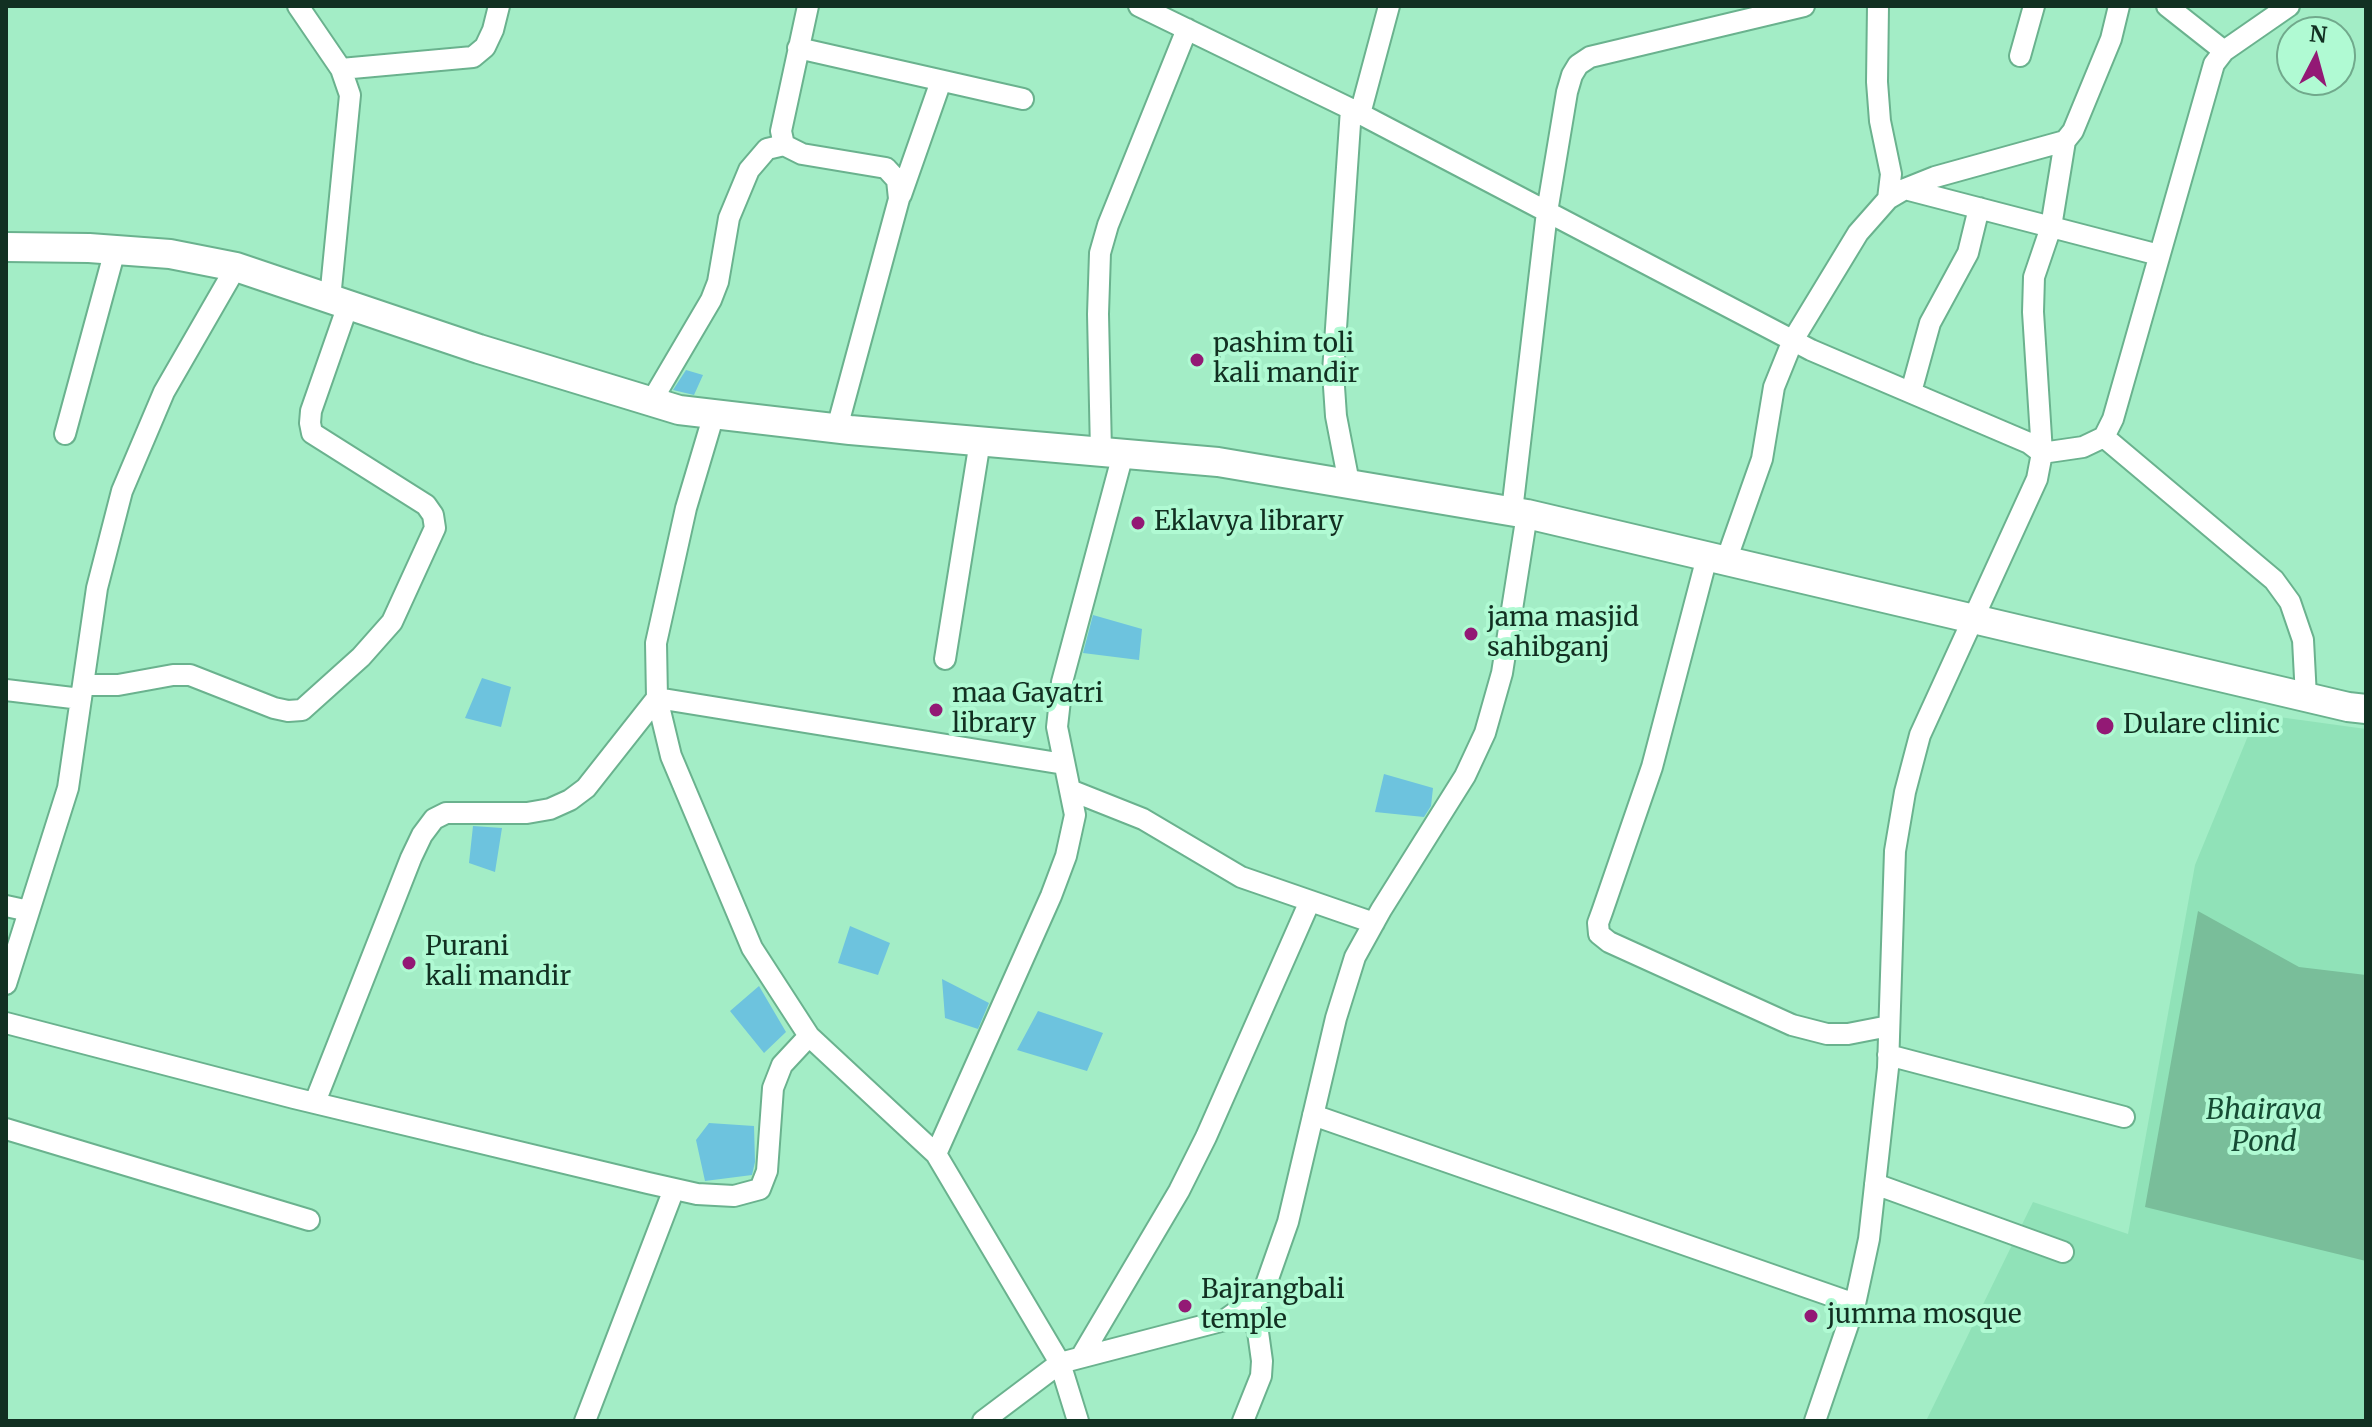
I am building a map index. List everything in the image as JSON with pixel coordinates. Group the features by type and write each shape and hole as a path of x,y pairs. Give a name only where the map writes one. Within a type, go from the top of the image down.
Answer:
{"main road":[{"path":"6,247 170,254 236,267 479,349 679,410 837,428 1218,462 1520,513 2366,709"}],"street":[{"path":"6,690 82,692 173,675 190,675 274,708 302,710 361,657 392,622 435,528 433,515 426,505 312,433 311,411 339,302 350,95 341,69 298,6"},
{"path":"341,69 473,57 485,47 499,6"},
{"path":"784,145 781,131 808,6"},
{"path":"1139,6 1356,112 1793,340 2029,443 2042,453 2083,447 2104,437 2113,419 2214,64 2224,51 2289,6"},
{"path":"1349,483 1336,416 1333,372 1356,112 1389,6"},
{"path":"983,1421 1060,1363 1225,1320 1263,1293 1288,1222 1339,1006 1355,957 1465,776 1485,733 1502,673 1547,212 1567,92 1578,65 1590,57 1804,6"},
{"path":"1878,6 1880,121 1896,194"},
{"path":"2020,56 2034,6"},
{"path":"1815,1421 1855,1304 1869,1239 1888,1055 1895,851 1905,792 1920,735 2037,479 2042,453 2034,277 2051,227 2065,141 2073,131 2111,39 2119,6"},
{"path":"2167,6 2224,51"},
{"path":"936,1154 1066,856 1075,815 1057,727 1062,682 1112,453 1098,314 1100,253 1108,225 1187,29"},
{"path":"798,48 1023,99"},
{"path":"837,428 899,199 941,81"},
{"path":"1889,1026 1848,1034 1827,1034 1792,1025 1609,942 1599,934 1598,923 1652,767 1716,559 1762,459 1774,387 1793,340 1858,233 1896,194 1935,177 2065,141"},
{"path":"651,402 711,300 718,282 729,218 749,170 767,149 784,145 802,154 886,168 897,180 899,199"},
{"path":"1896,194 1979,208 2159,255"},
{"path":"1911,392 1930,323 1968,253 1979,208"},
{"path":"65,434 115,250"},
{"path":"6,984 68,788 97,588 122,491 164,392 236,267"},
{"path":"714,414 686,508 656,643 657,698 671,756 752,948 809,1036 936,1154 1060,1363 1078,1421"},
{"path":"2104,437 2274,580 2290,602 2303,640 2306,697"},
{"path":"945,659 980,441"},
{"path":"657,698 1064,764"},
{"path":"315,1102 411,858 434,819 446,813 527,813 550,809 570,800 586,788 657,698"},
{"path":"1070,790 1143,819 1241,877 1374,923"},
{"path":"1081,1357 1186,1177 1310,901"},
{"path":"6,906 29,911"},
{"path":"6,1023 674,1189 734,1196 760,1189 767,1171 773,1088 782,1065 809,1036"},
{"path":"1888,1055 2124,1117"},
{"path":"1313,1115 1855,1304"},
{"path":"6,1129 309,1220"},
{"path":"1875,1184 2063,1252"},
{"path":"585,1421 674,1189"},
{"path":"1243,1421 1261,1376 1262,1361 1249,1302"}],"shaded area":[{"path":"2257,714 2366,729 2366,1421 1926,1421 2033,1202 2128,1234 2195,865"}],"water":[{"name":"Bhairava Pond","path":"2198,911 2299,967 2366,975 2366,1261 2145,1207"}],"building":[{"path":"686,370 703,375 694,395 673,390"},
{"path":"1093,615 1142,629 1139,660 1083,653"},
{"path":"482,678 511,687 501,727 465,718"},
{"path":"1384,774 1433,788 1431,806 1424,817 1375,812"},
{"path":"473,826 502,828 495,872 469,863"},
{"path":"850,926 890,943 878,975 838,963"},
{"path":"942,979 989,1003 978,1029 945,1018"},
{"path":"759,986 786,1032 764,1053 730,1011"},
{"path":"1038,1011 1103,1033 1087,1071 1017,1050"},
{"path":"709,1123 754,1126 755,1162 752,1175 705,1181 696,1140"}],"place":[{"name":"pashim toli kali mandir","path":"1197,360"},
{"name":"Eklavya library","path":"1138,523"},
{"name":"jama masjid sahibganj","path":"1471,634"},
{"name":"maa Gayatri library","path":"936,710"},
{"name":"Dulare clinic","path":"2105,726"},
{"name":"Purani kali mandir","path":"409,963"},
{"name":"Bajrangbali temple","path":"1185,1306"},
{"name":"jumma mosque","path":"1811,1316"}]}
